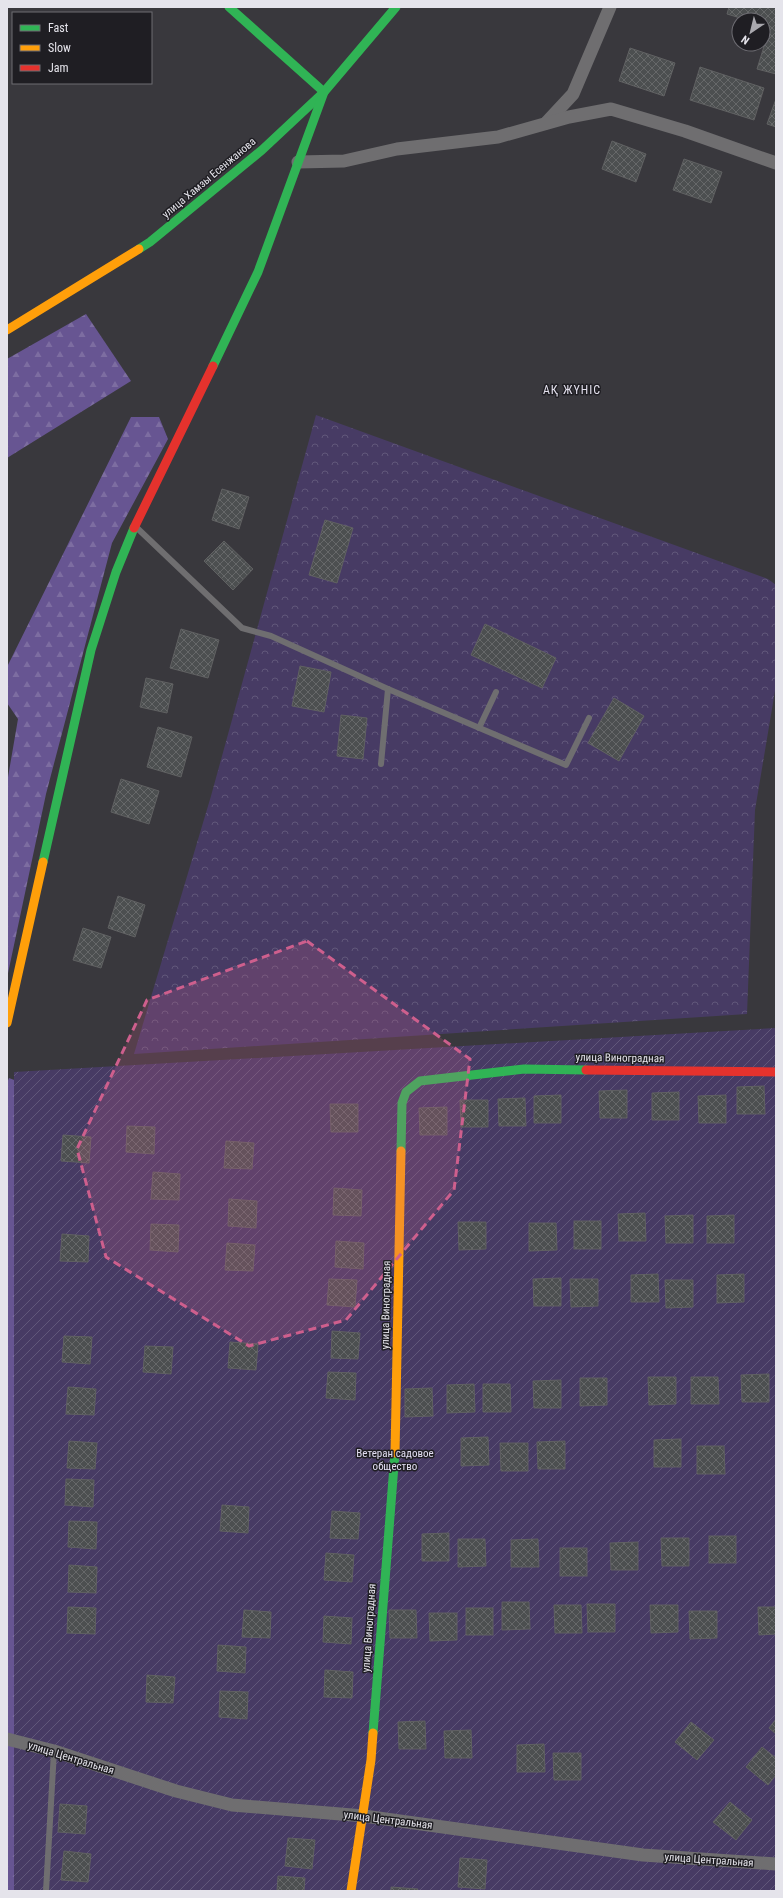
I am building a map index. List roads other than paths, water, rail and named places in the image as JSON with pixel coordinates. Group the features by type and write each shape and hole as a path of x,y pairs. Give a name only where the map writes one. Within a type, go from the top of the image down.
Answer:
{"street":[{"path":"7,1023 91,650 116,572 135,526 258,272 324,92 229,7"},
{"name":"улица Хамзы Есенжанова","path":"7,330 150,242 262,150 324,92 396,7"},
{"path":"546,123 573,94 610,7"},
{"path":"298,162 344,161 396,149 498,137 546,123 611,109 685,131 776,163"},
{"name":"улица Виноградная","path":"351,1891 364,1816 371,1760 396,1434 402,1103 406,1092 420,1081 524,1069 776,1072"},
{"name":"улица Центральная","path":"7,1740 54,1750 176,1791 232,1805 364,1816 643,1855 776,1864"}],"lane":[{"path":"135,526 242,628 271,636 388,690 566,765 589,718"},
{"path":"381,764 388,690"},
{"path":"479,728 496,692"},
{"path":"46,1891 54,1750"}],"district":[{"name":"АҚ ЖҮНІС","path":"572,390"}],"park label":[{"name":"Ветеран садовое общество","path":"395,1459"}]}
